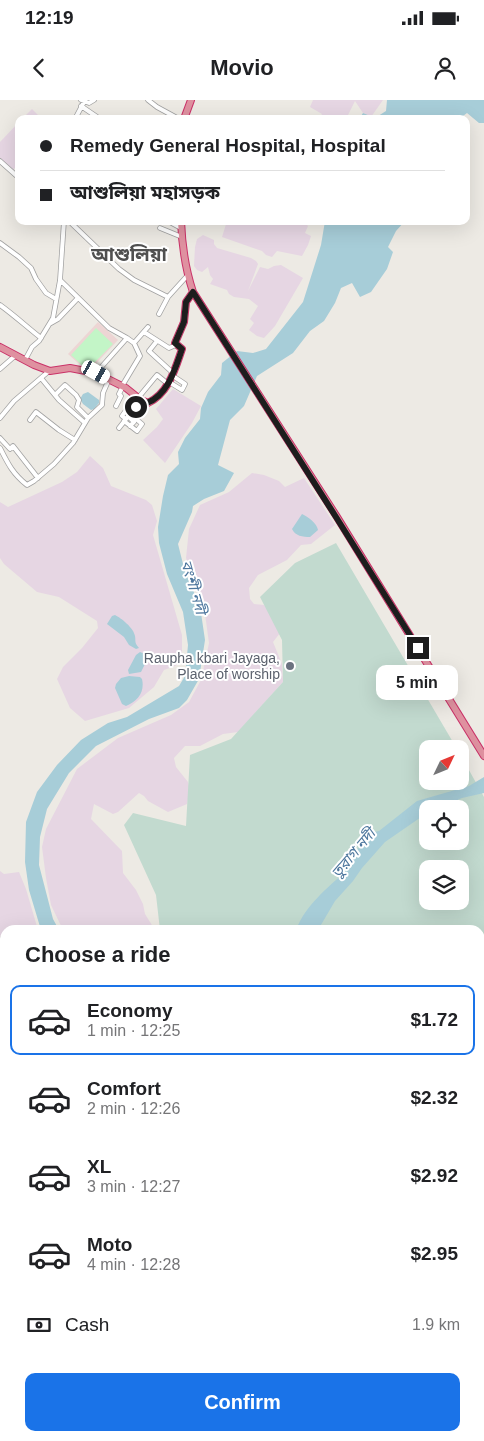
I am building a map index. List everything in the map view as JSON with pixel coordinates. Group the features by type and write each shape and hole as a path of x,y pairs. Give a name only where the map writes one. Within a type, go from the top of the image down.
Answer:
{"highway":[{"path":"185,115 191,100"},
{"path":"181,225 187,276 193,292 332,509 484,756"},
{"path":"0,347 49,371 70,368 96,372 122,386 147,403 151,402 161,393 171,379 182,349 175,343 184,322 186,302 193,292"}],"street":[{"path":"83,102 89,103 94,100"},
{"path":"148,100 172,115"},
{"path":"77,115 83,102"},
{"path":"83,102 96,115"},
{"path":"0,161 15,175"},
{"path":"0,171 5,166"},
{"path":"25,360 53,318 60,280 64,225"},
{"path":"73,225 119,269 134,280 168,297"},
{"path":"160,228 182,237"},
{"path":"0,244 31,268 46,293 56,299"},
{"path":"159,314 168,297 187,276"},
{"path":"60,280 109,328 134,343 140,356 122,386 119,394 121,396 116,406"},
{"path":"51,323 58,319 78,298"},
{"path":"0,304 41,338"},
{"path":"134,343 148,327"},
{"path":"144,332 169,348 176,345"},
{"path":"96,372 128,338"},
{"path":"157,340 149,352 171,379"},
{"path":"0,369 16,355"},
{"path":"0,418 14,402 49,371"},
{"path":"127,418 130,426 137,431 142,424 127,418 122,416 157,375 171,379"},
{"path":"41,378 59,400 86,420"},
{"path":"0,448 16,476 27,485 54,464 75,440 86,420 102,405 103,392 109,380"},
{"path":"55,395 65,385 76,395 79,400 77,407 86,420"},
{"path":"119,428 139,398"},
{"path":"30,420 36,412 75,440"},
{"path":"0,438 10,449 13,446 38,478"}],"shaded area":[{"path":"313,100 383,100 372,115 363,113 355,101 348,115 321,115 310,107"},
{"path":"32,109 38,115 26,115"},
{"path":"15,126 15,168 13,170 0,158 0,142"},
{"path":"226,225 307,225 305,233 311,236 302,256 277,251 272,257 262,251 222,237"},
{"path":"203,235 214,240 217,248 256,261 258,264 248,291 260,267 268,269 281,265 303,278 275,326 264,338 257,336 249,330 254,323 250,319 258,306 249,299 234,297 227,290 210,284 213,279 208,267 202,272 194,266 197,239"},
{"path":"98,322 118,340 88,372 68,354"},
{"path":"173,389 201,406 165,463 143,440 163,419 156,409"},
{"path":"90,456 103,468 111,486 146,500 152,505 157,521 153,535 182,635 182,661 164,670 154,687 129,708 85,721 70,708 57,679 63,667 98,628 97,621 59,597 37,592 4,564 0,558 0,502 8,507 62,482 77,472"},
{"path":"252,473 279,481 285,487 304,478 335,525 311,544 301,545 287,560 258,575 249,588 250,599 254,604 264,605 284,628 273,642 282,664 283,682 238,732 223,734 200,746 185,746 174,758 176,767 188,782 190,791 187,804 168,812 148,801 139,793 118,812 113,814 94,804 91,819 122,851 123,873 136,890 143,904 145,914 152,925 61,925 51,905 46,878 42,847 46,829 77,769 118,738 171,715 189,702 201,680 209,643 205,614 186,558 189,529 200,505 229,492"},
{"path":"0,871 4,874 19,872 37,925 0,925"}],"green space":[{"path":"96,328 113,344 87,370 71,355"},
{"path":"336,543 452,740 419,740 419,790 469,790 469,770 484,797 484,925 159,925 156,895 124,825 133,813 186,826 190,755 231,739 283,682 282,640 260,597 295,563"}],"water":[{"path":"387,100 484,100 484,123 479,123 467,113 464,115 380,115 386,111"},
{"path":"324,225 401,225 388,247 393,252 387,269 371,292 360,297 352,283 341,288 335,303 324,321 310,331 293,353 257,376 244,406 230,420 218,465 234,473 224,491 204,499 193,506 178,544 185,572 200,606 205,640 199,679 187,700 179,708 149,719 96,746 69,773 47,809 40,837 39,865 56,925 40,925 29,890 25,862 26,822 37,792 57,765 81,740 108,723 127,717 179,686 185,676 188,645 183,612 167,574 159,543 158,527 168,475 179,464 178,452 185,438 200,419 201,408 208,392 221,375 222,363 237,351 253,353 266,349 303,302 321,245"},
{"path":"88,392 99,400 99,403 91,410 80,399 83,394"},
{"path":"302,514 312,520 317,527 318,530 310,537 297,535 292,529"},
{"path":"115,615 130,627 139,648 136,649 129,645 124,637 107,624 112,616"},
{"path":"140,652 148,658 141,672 129,674 128,670 136,655"},
{"path":"129,676 140,677 143,684 140,696 126,706 122,704 115,688 121,678"},
{"path":"484,777 484,793 457,800 420,800 455,790 469,790 469,786"},
{"path":"419,800 419,819 385,842 335,901 321,925 298,925 311,905 346,871 343,860 352,855 374,832 379,831"}],"place":[{"name":"Raupha kbari Jayaga, Place of worship","path":"290,666"}],"district":[{"name":"আশুলিয়া","path":"129,254"}],"route":[{"path":"136,407 141,400 147,403 151,402 161,393 173,376 182,349 175,343 184,322 186,302 193,292 418,648"}],"water label":[{"name":"বংশী নদী","path":"194,587"},
{"name":"তুরাগ নদী","path":"353,853"}]}
